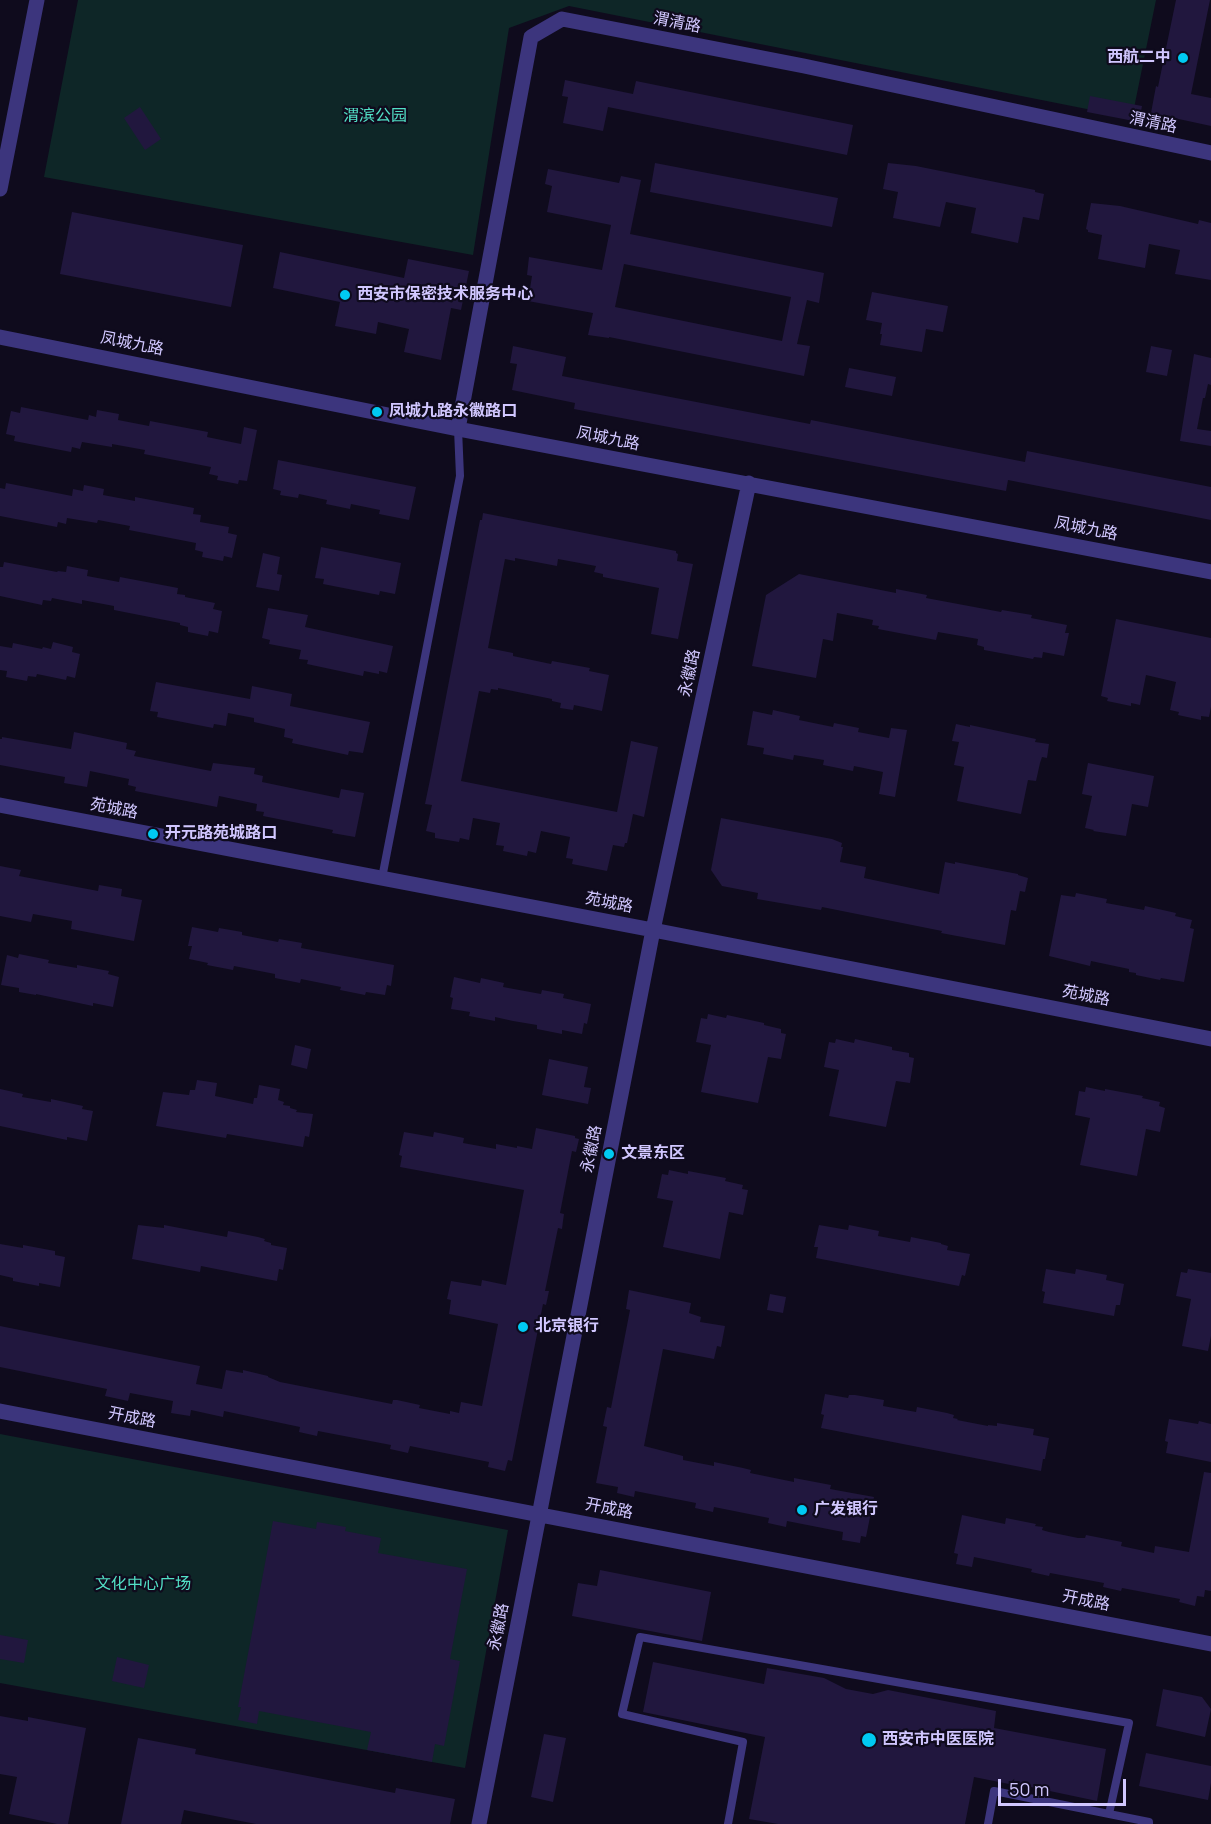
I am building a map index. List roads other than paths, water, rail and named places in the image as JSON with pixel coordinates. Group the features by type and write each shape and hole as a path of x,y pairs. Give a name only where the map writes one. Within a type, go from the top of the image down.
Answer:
{"street":[{"path":"0,189 37,0"},
{"name":"渭清路","path":"458,429 531,37 562,19 804,66 1211,153"},
{"name":"凤城九路","path":"0,337 458,429 1211,572"},
{"name":"永徽路","path":"479,1824 653,930 749,483"},
{"name":"苑城路","path":"0,805 1211,1039"},
{"name":"开成路","path":"0,1412 1211,1644"}],"lane":[{"path":"382,878 460,476 458,429"},
{"path":"728,1824 742,1742 622,1714 640,1637 1129,1723 1109,1814"},
{"path":"988,1824 994,1791 1149,1822 1149,1824"}],"place":[{"name":"西航二中","path":"1183,58"},
{"name":"西安市保密技术服务中心","path":"345,295"},
{"name":"凤城九路永徽路口","path":"377,412"},
{"name":"开元路苑城路口","path":"153,834"},
{"name":"文景东区","path":"609,1154"},
{"name":"北京银行","path":"523,1327"},
{"name":"广发银行","path":"802,1510"},
{"name":"西安市中医医院","path":"869,1740"}],"park label":[{"name":"渭滨公园","path":"375,117"},
{"name":"文化中心广场","path":"143,1585"}]}
